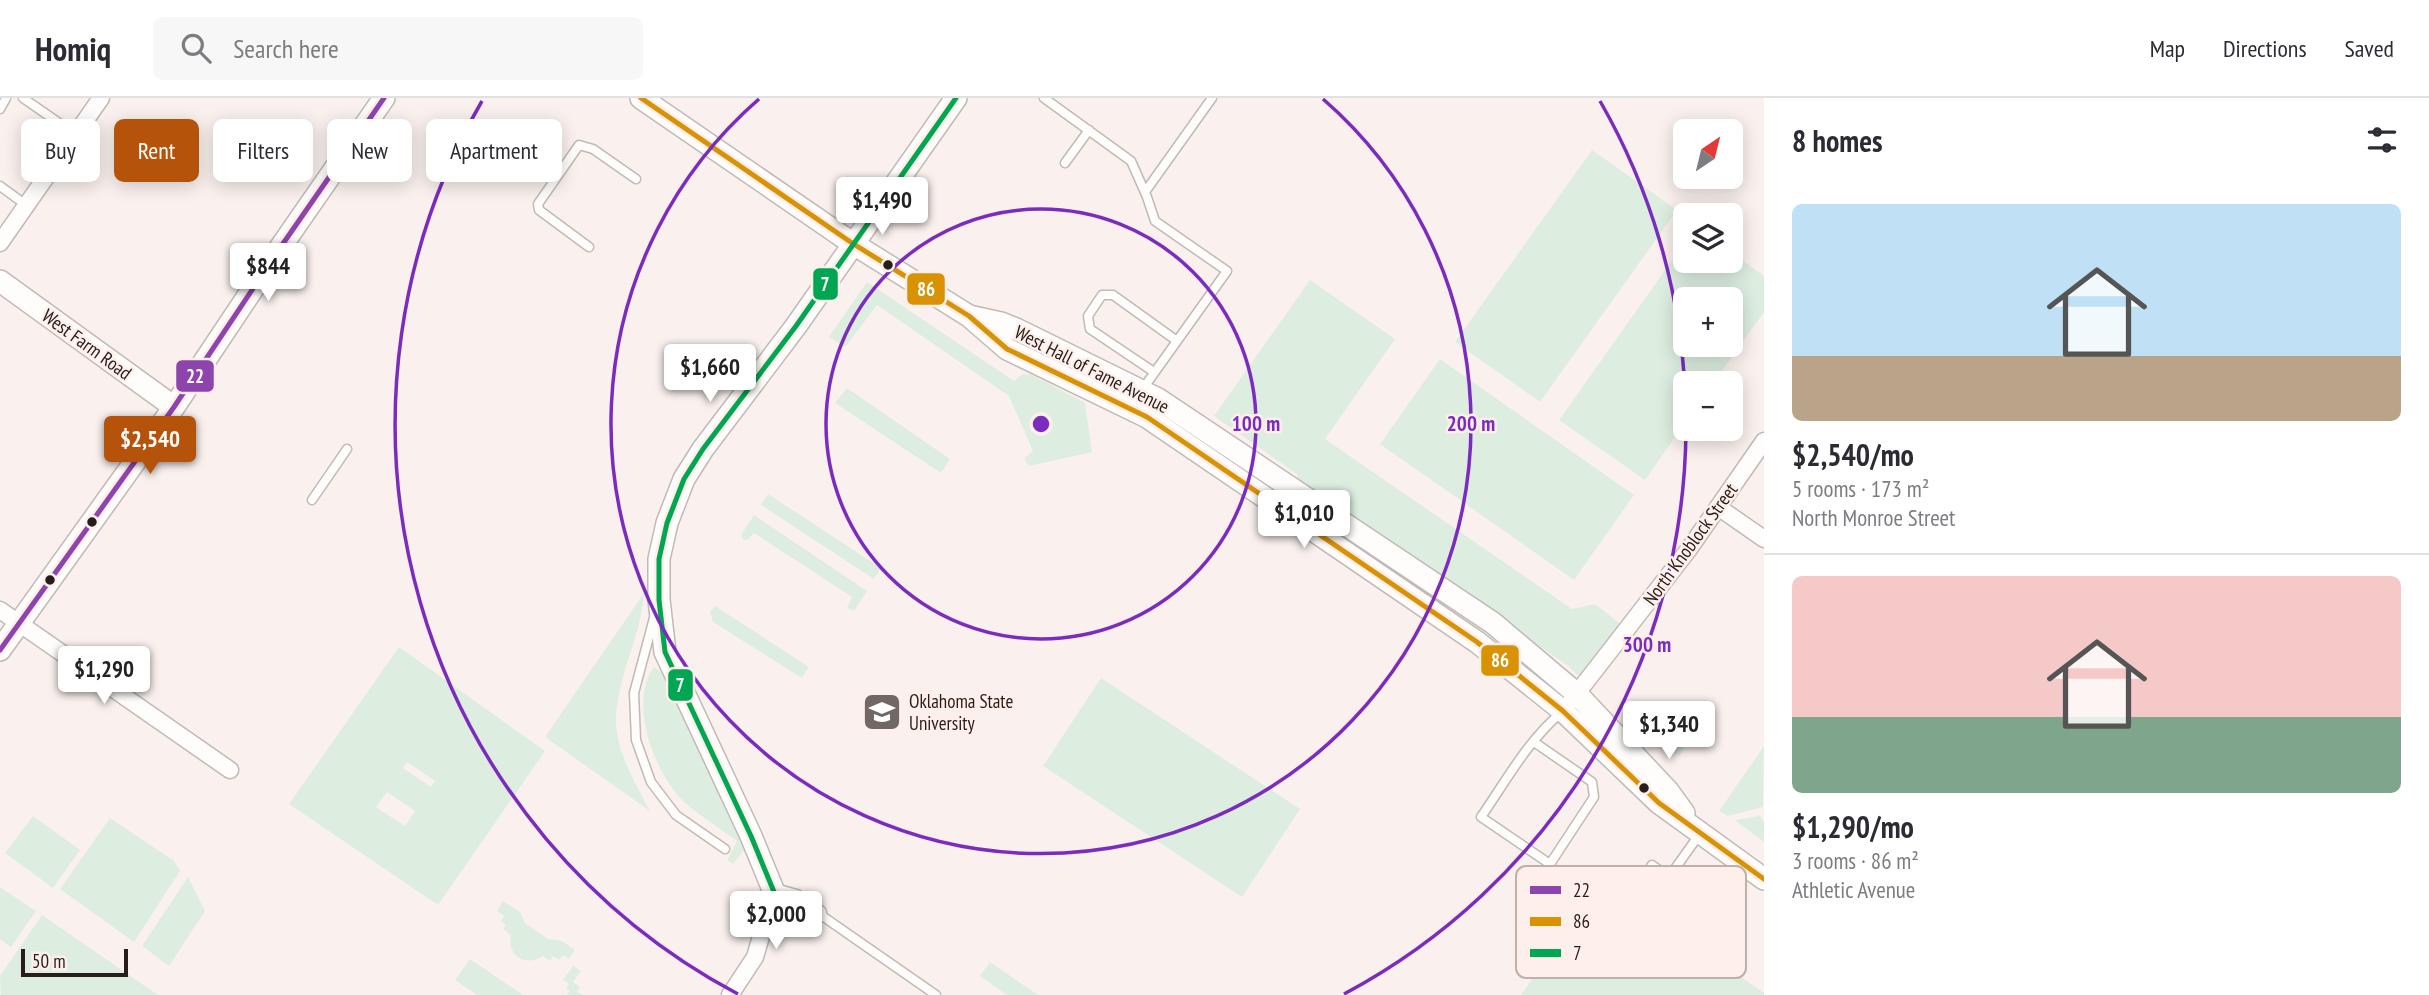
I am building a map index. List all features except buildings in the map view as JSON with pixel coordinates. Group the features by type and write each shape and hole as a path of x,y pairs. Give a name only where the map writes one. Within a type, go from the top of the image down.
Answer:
{"main road":[{"path":"0,650 174,407 279,248 384,98"},
{"name":"West Hall of Fame Avenue","path":"641,98 852,243 969,316 1007,349 1147,417 1477,642 1563,711 1659,803 1764,879"},
{"path":"774,892 751,836 665,652 659,600 659,559 667,523 684,479 708,443 796,326 956,98"},
{"name":"West Farm Road","path":"0,281 174,407"},
{"name":"West Hall of Fame Avenue","path":"969,316 1016,329 1158,399 1493,622 1577,694 1668,791 1698,830"}],"street":[{"path":"86,119 101,98"},
{"path":"0,243 42,182"},
{"name":"North Knoblock Street","path":"1563,711 1689,549 1764,441"},
{"path":"1718,507 1764,539"},
{"path":"0,610 230,770"},
{"path":"730,995 755,957 774,892 796,898 818,913"}],"lane":[{"path":"0,109 6,98"},
{"path":"23,98 53,119"},
{"path":"1044,98 1131,161 1154,221 1227,271 1141,391"},
{"path":"1145,192 1212,98"},
{"path":"1065,163 1089,131"},
{"path":"589,247 539,210 538,204 579,145 593,149 636,179"},
{"path":"0,186 26,205"},
{"path":"1154,372 1090,328 1088,316 1102,295 1113,295 1177,341"},
{"path":"312,500 347,449"},
{"path":"659,600 634,693 636,740 651,782 676,815 725,849"},
{"path":"1534,742 1592,782 1594,797 1550,864 1481,817 1543,728 1563,711"},
{"path":"1676,866 1698,830"},
{"path":"818,913 936,995"}],"green space":[{"path":"1592,150 1673,207 1673,216 1540,402 1455,342"},
{"path":"1673,259 1673,273 1743,273 1743,261 1764,276 1764,312 1743,341 1743,287 1673,287 1673,357 1732,357 1722,371 1673,371 1673,440 1645,480 1559,420"},
{"path":"1310,280 1395,339 1325,439 1572,609 1595,604 1627,629 1586,683 1568,666 1297,479 1298,475 1214,416"},
{"path":"867,282 1014,381 1023,374 1032,375 1085,403 1092,452 1029,466 1024,459 1033,451 1009,396 877,305 847,345 843,346 829,337"},
{"path":"1440,359 1634,495 1574,580 1380,444"},
{"path":"847,388 950,459 941,473 835,403"},
{"path":"768,494 881,568 874,579 761,505"},
{"path":"754,515 867,591 854,611 847,608 852,597 754,533 744,540 741,535"},
{"path":"644,593 620,688 616,720 623,756 650,811 545,737"},
{"path":"715,606 809,667 802,678 713,622 710,612"},
{"path":"399,647 545,751 438,905 289,804","holes":["407,762 435,781 431,787 403,768","387,792 415,811 405,826 376,807"]},
{"path":"654,667 666,675 745,849 733,864 727,860 737,841 684,802 673,790 655,756 644,718 643,699 646,682"},
{"path":"1101,678 1300,809 1242,897 1043,766"},
{"path":"1663,713 1693,735 1679,756 1648,734"},
{"path":"1764,746 1763,807 1728,816 1719,811"},
{"path":"33,816 80,850 53,888 5,853"},
{"path":"1760,816 1764,822 1764,842 1735,820"},
{"path":"110,818 174,861 180,871 134,942 60,889"},
{"path":"188,877 205,911 169,966 142,946"},
{"path":"0,887 36,911 11,947 0,939"},
{"path":"503,901 520,912 525,923 548,939 562,941 575,950 569,959 563,955 559,960 553,956 550,961 543,956 530,961 518,958 511,948 511,935 503,929 506,925 501,921 504,916 497,911"},
{"path":"42,915 158,995 1,995 0,976"},
{"path":"470,959 523,995 477,995 455,980"},
{"path":"990,962 1038,995 1007,995 980,976"},
{"path":"573,966 581,971 573,982 580,987 577,992 582,995 567,995 570,991 566,988 569,984 563,980"},
{"path":"1533,978 1742,978 1764,993 1764,995 1521,995"}],"transit line":[{"name":"22","path":"0,650 174,407 384,98"},
{"name":"86","path":"641,98 852,243 969,316 1007,349 1147,417 1477,642 1563,711 1659,803 1764,879"},
{"name":"7","path":"774,892 751,836 665,652 659,600 659,559 667,523 684,479 703,449 796,326 956,98"}],"place":[{"name":"Oklahoma State University","path":"882,712"}]}
